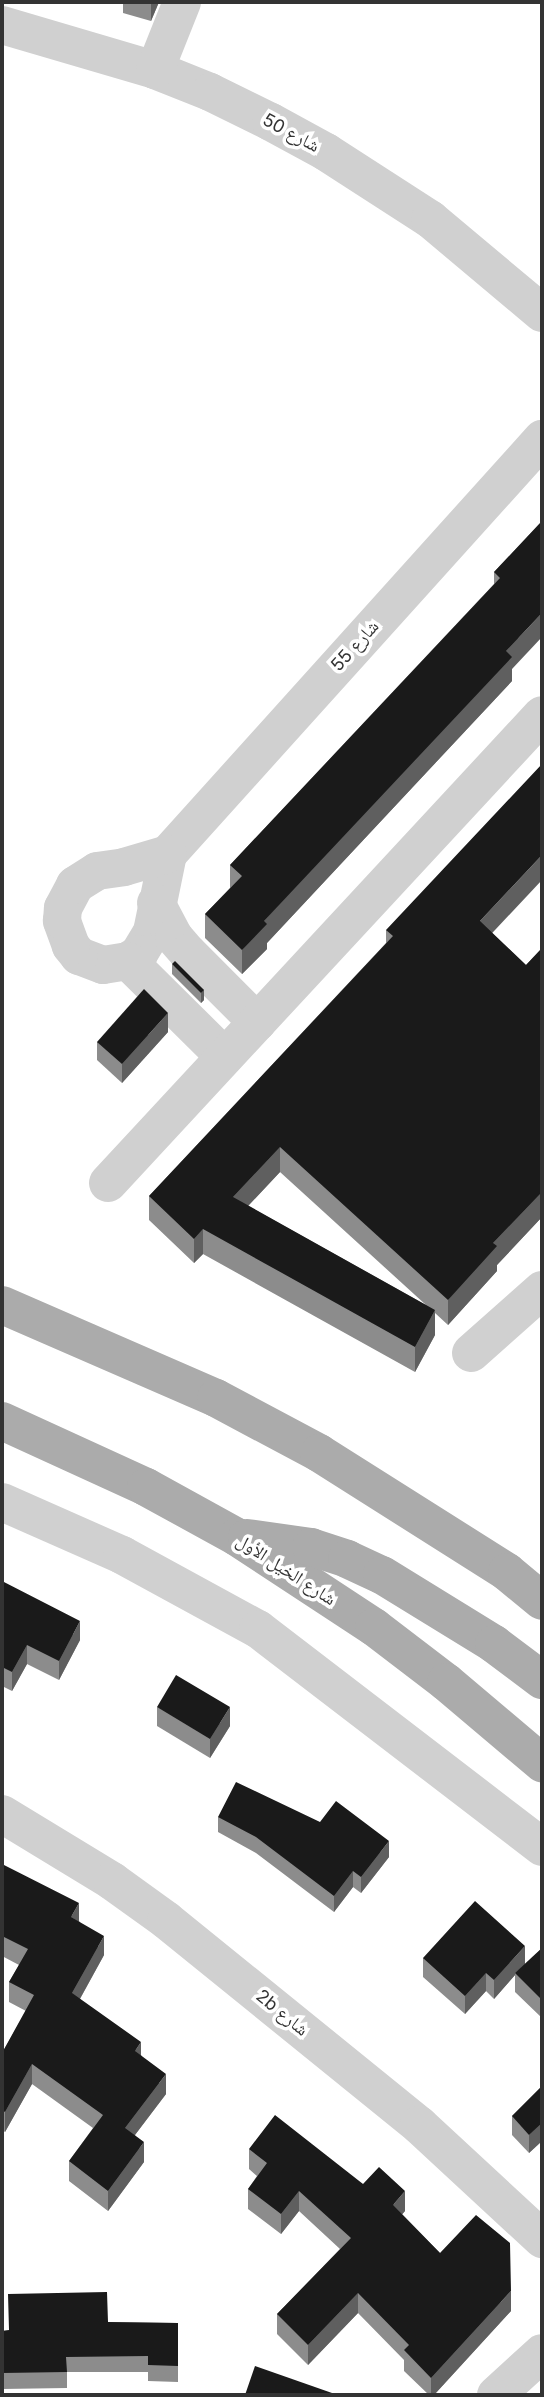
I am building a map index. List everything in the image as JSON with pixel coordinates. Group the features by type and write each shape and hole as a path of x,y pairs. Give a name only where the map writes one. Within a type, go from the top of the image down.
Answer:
{"main road":[{"path":"2,1305 216,1398 319,1453 507,1572 542,1589"},
{"name":"شارع الخيل الأول","path":"2,1421 146,1487 237,1537 374,1627 446,1682 542,1763"},
{"path":"237,1537 275,1539 347,1559 382,1575 494,1644 542,1680"},
{"path":"507,1572 542,1601"}],"street":[{"path":"155,70 182,2"},
{"name":"شارع 50","path":"2,24 155,70 210,92 271,122 379,184 478,256 542,313"},
{"name":"شارع 55","path":"168,854 542,439"},
{"path":"108,1183 542,715"},
{"path":"168,854 147,944 128,961 103,965 79,956 71,946 62,922 67,896 75,885 97,871 124,867 168,854"},
{"path":"156,903 174,937 257,1022"},
{"path":"128,961 225,1057"},
{"path":"471,1353 542,1290"},
{"path":"2,1502 122,1555 258,1629 542,1847"},
{"name":"2b شارع","path":"2,1814 101,1874 166,1920 419,2124 542,2239"},
{"path":"496,2395 542,2353"}],"building":[{"path":"542,521 542,613 506,651 512,657 264,921 267,924 242,950 205,914 242,876 230,865 500,578 494,572"},
{"path":"542,764 542,855 480,921 526,965 542,948 542,1192 493,1243 497,1246 448,1300 280,1147 233,1197 435,1310 415,1347 203,1229 194,1239 149,1196 393,936 386,930"},
{"path":"175,961 204,990 201,993 172,964"},
{"path":"144,989 168,1013 122,1064 97,1042"},
{"path":"2,1581 80,1621 59,1661 27,1645 12,1672 2,1667"},
{"path":"176,1675 230,1707 210,1739 157,1707"},
{"path":"236,1782 320,1822 336,1801 389,1841 361,1877 353,1871 334,1896 256,1837 218,1817"},
{"path":"2,1864 79,1903 71,1917 104,1936 72,1993 141,2042 135,2051 166,2074 125,2128 144,2142 108,2191 69,2161 103,2115 32,2064 5,2112 2,2110 2,2053 34,1995 9,1982 28,1949 2,1936"},
{"path":"475,1901 525,1946 494,1980 486,1973 465,1996 423,1958"},
{"path":"542,1948 542,2000 515,1973"},
{"path":"542,2086 542,2123 529,2135 512,2116"},
{"path":"275,2115 363,2184 379,2167 405,2191 393,2205 440,2253 476,2215 510,2243 511,2291 431,2378 404,2350 409,2345 358,2293 308,2345 277,2314 351,2238 299,2191 281,2214 248,2189 267,2163 249,2149"},
{"path":"107,2292 108,2322 178,2323 178,2366 148,2365 148,2356 66,2357 67,2372 2,2373 2,2331 9,2330 8,2294"},
{"path":"255,2366 332,2393 245,2395"}]}
